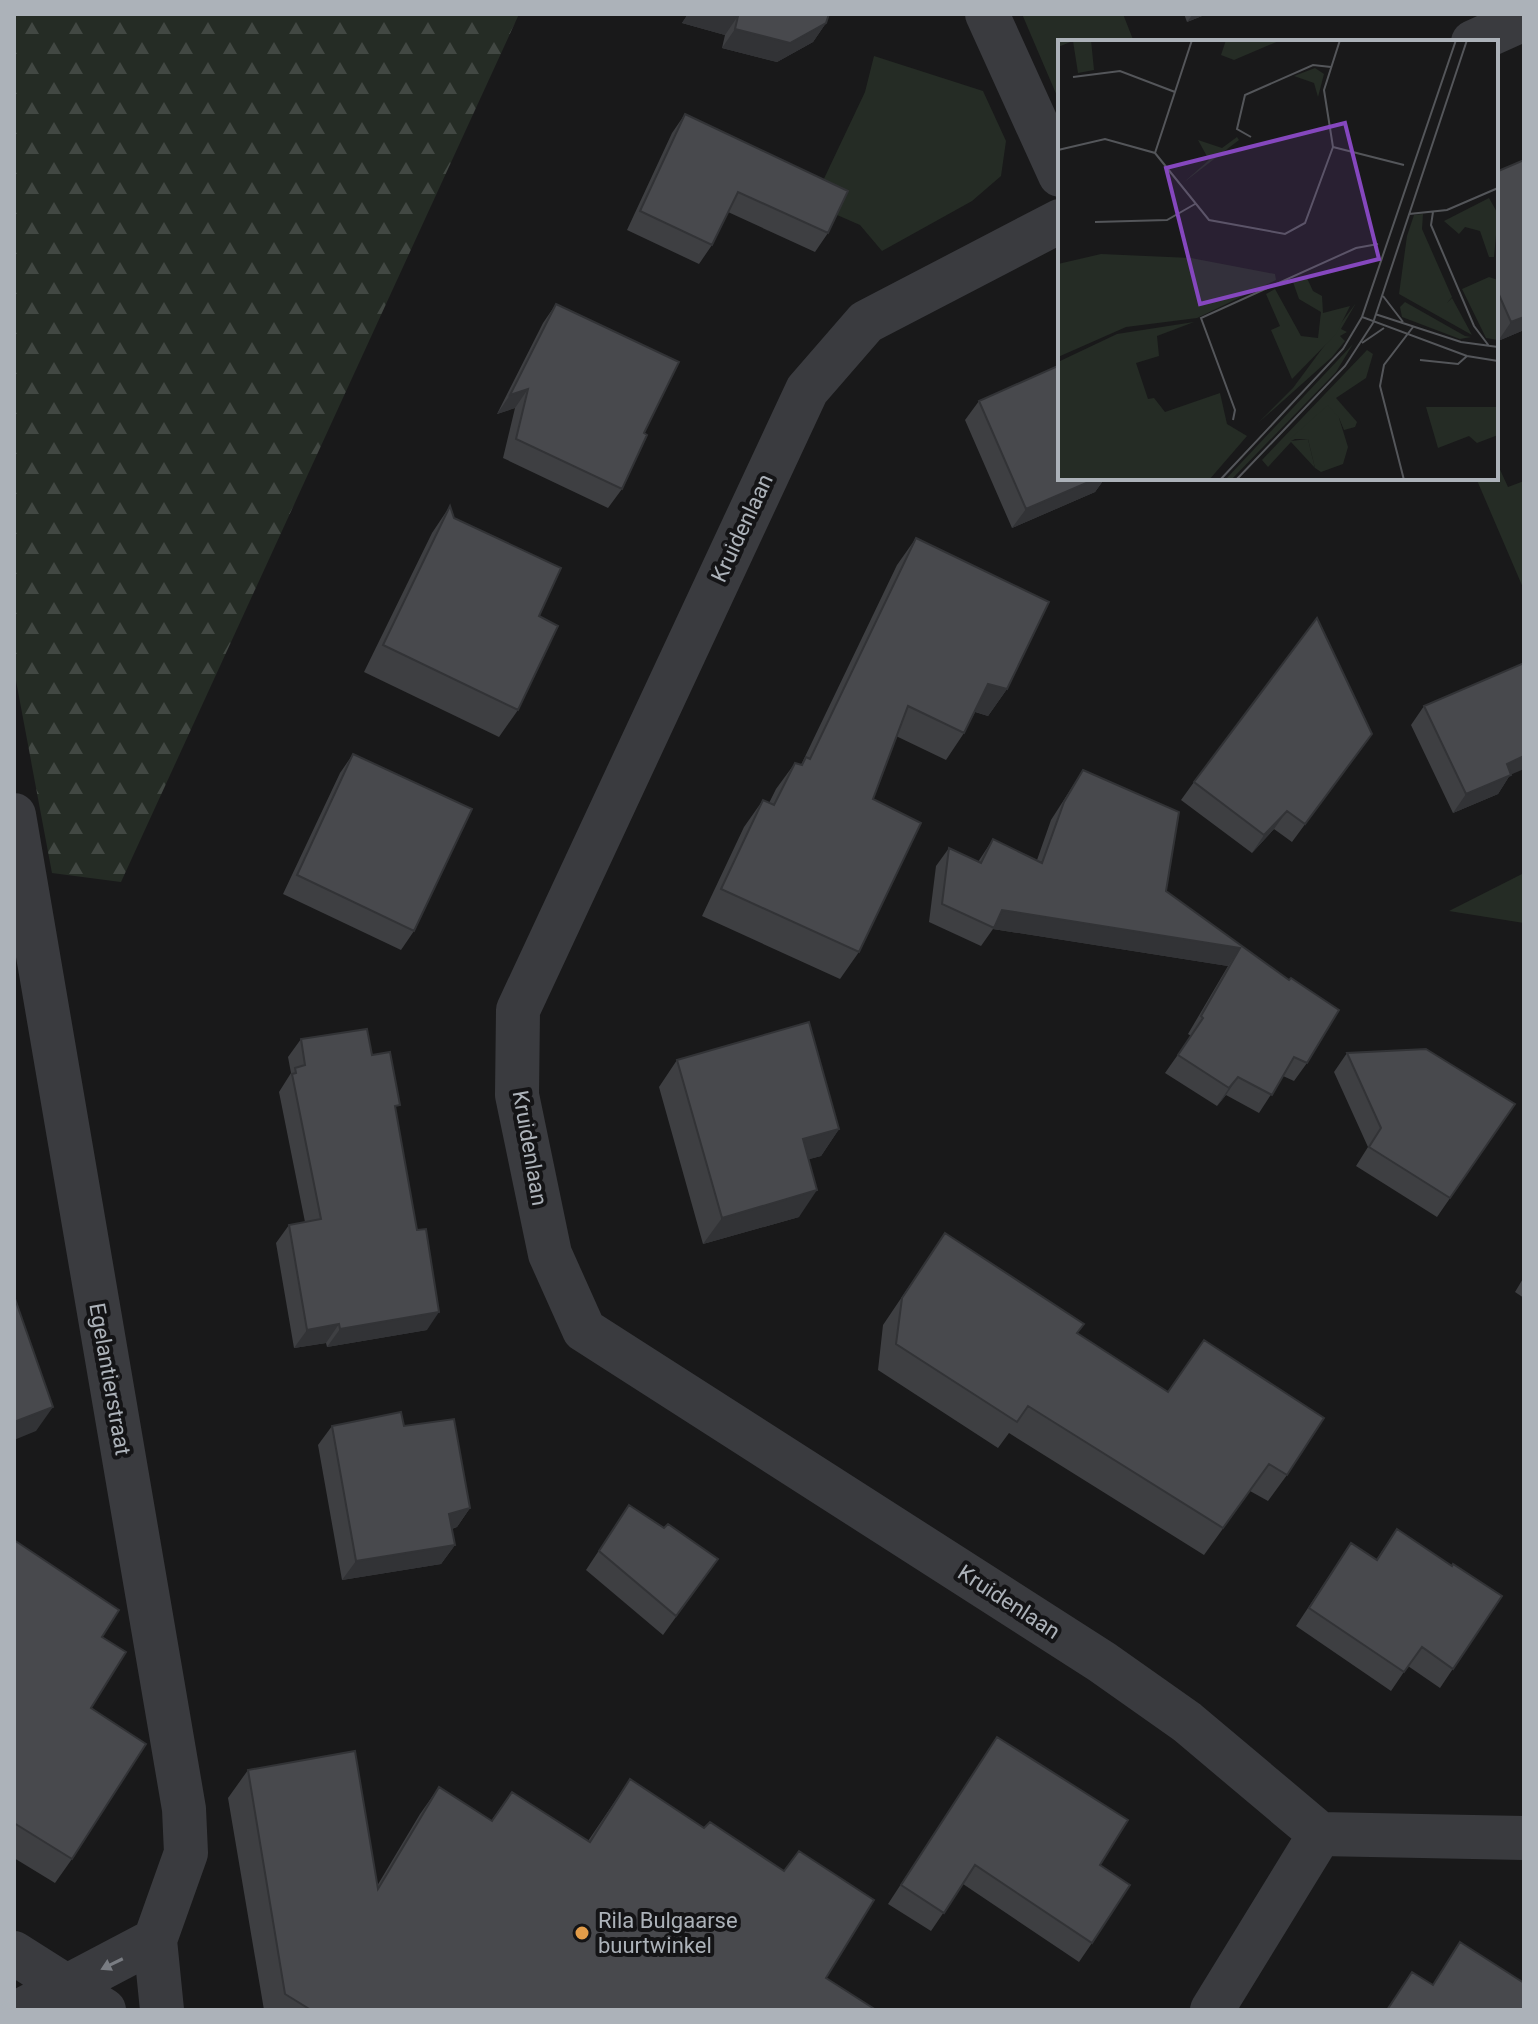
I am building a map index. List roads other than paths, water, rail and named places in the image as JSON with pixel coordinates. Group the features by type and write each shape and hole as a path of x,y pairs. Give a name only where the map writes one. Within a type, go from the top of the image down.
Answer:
{"street":[{"path":"987,14 1058,171"},
{"path":"1477,40 1524,19"},
{"name":"Kruidenlaan","path":"1058,222 866,322 807,390 518,1010 517,1095 550,1254 584,1330 1102,1662 1187,1722 1320,1834"},
{"name":"Egelantierstraat","path":"14,815 184,1809 186,1853 155,1940 162,2010"},
{"path":"1212,2010 1320,1834 1524,1838"},
{"path":"22,2010 155,1940"},
{"path":"14,1953 104,2010"}],"place":[{"name":"Rila Bulgaarse buurtwinkel","path":"582,1933"}]}
